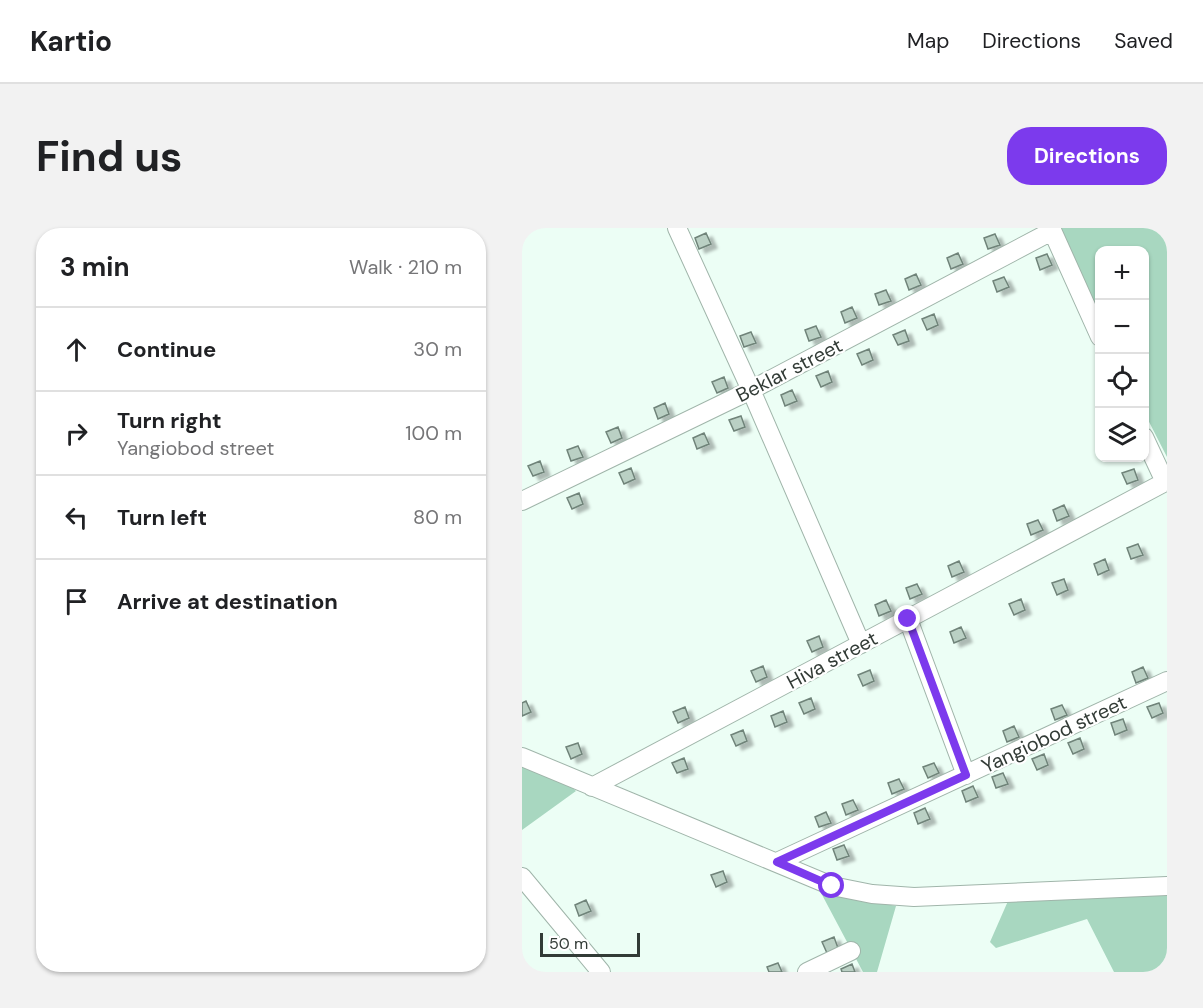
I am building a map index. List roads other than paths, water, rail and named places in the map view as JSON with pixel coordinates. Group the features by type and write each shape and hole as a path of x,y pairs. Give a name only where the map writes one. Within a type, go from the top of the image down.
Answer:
{"street":[{"path":"676,228 751,390 861,644"},
{"path":"1051,230 1095,326"},
{"name":"Beklar street","path":"522,501 751,390 1051,230"},
{"path":"1149,447 1166,481"},
{"name":"Hiva street","path":"591,787 1166,481"},
{"path":"908,619 966,775"},
{"name":"Yangiobod street","path":"777,862 1167,681"},
{"path":"522,757 832,886 872,894 914,897 1167,886"},
{"path":"522,876 601,972"},
{"path":"807,972 851,951"}]}
